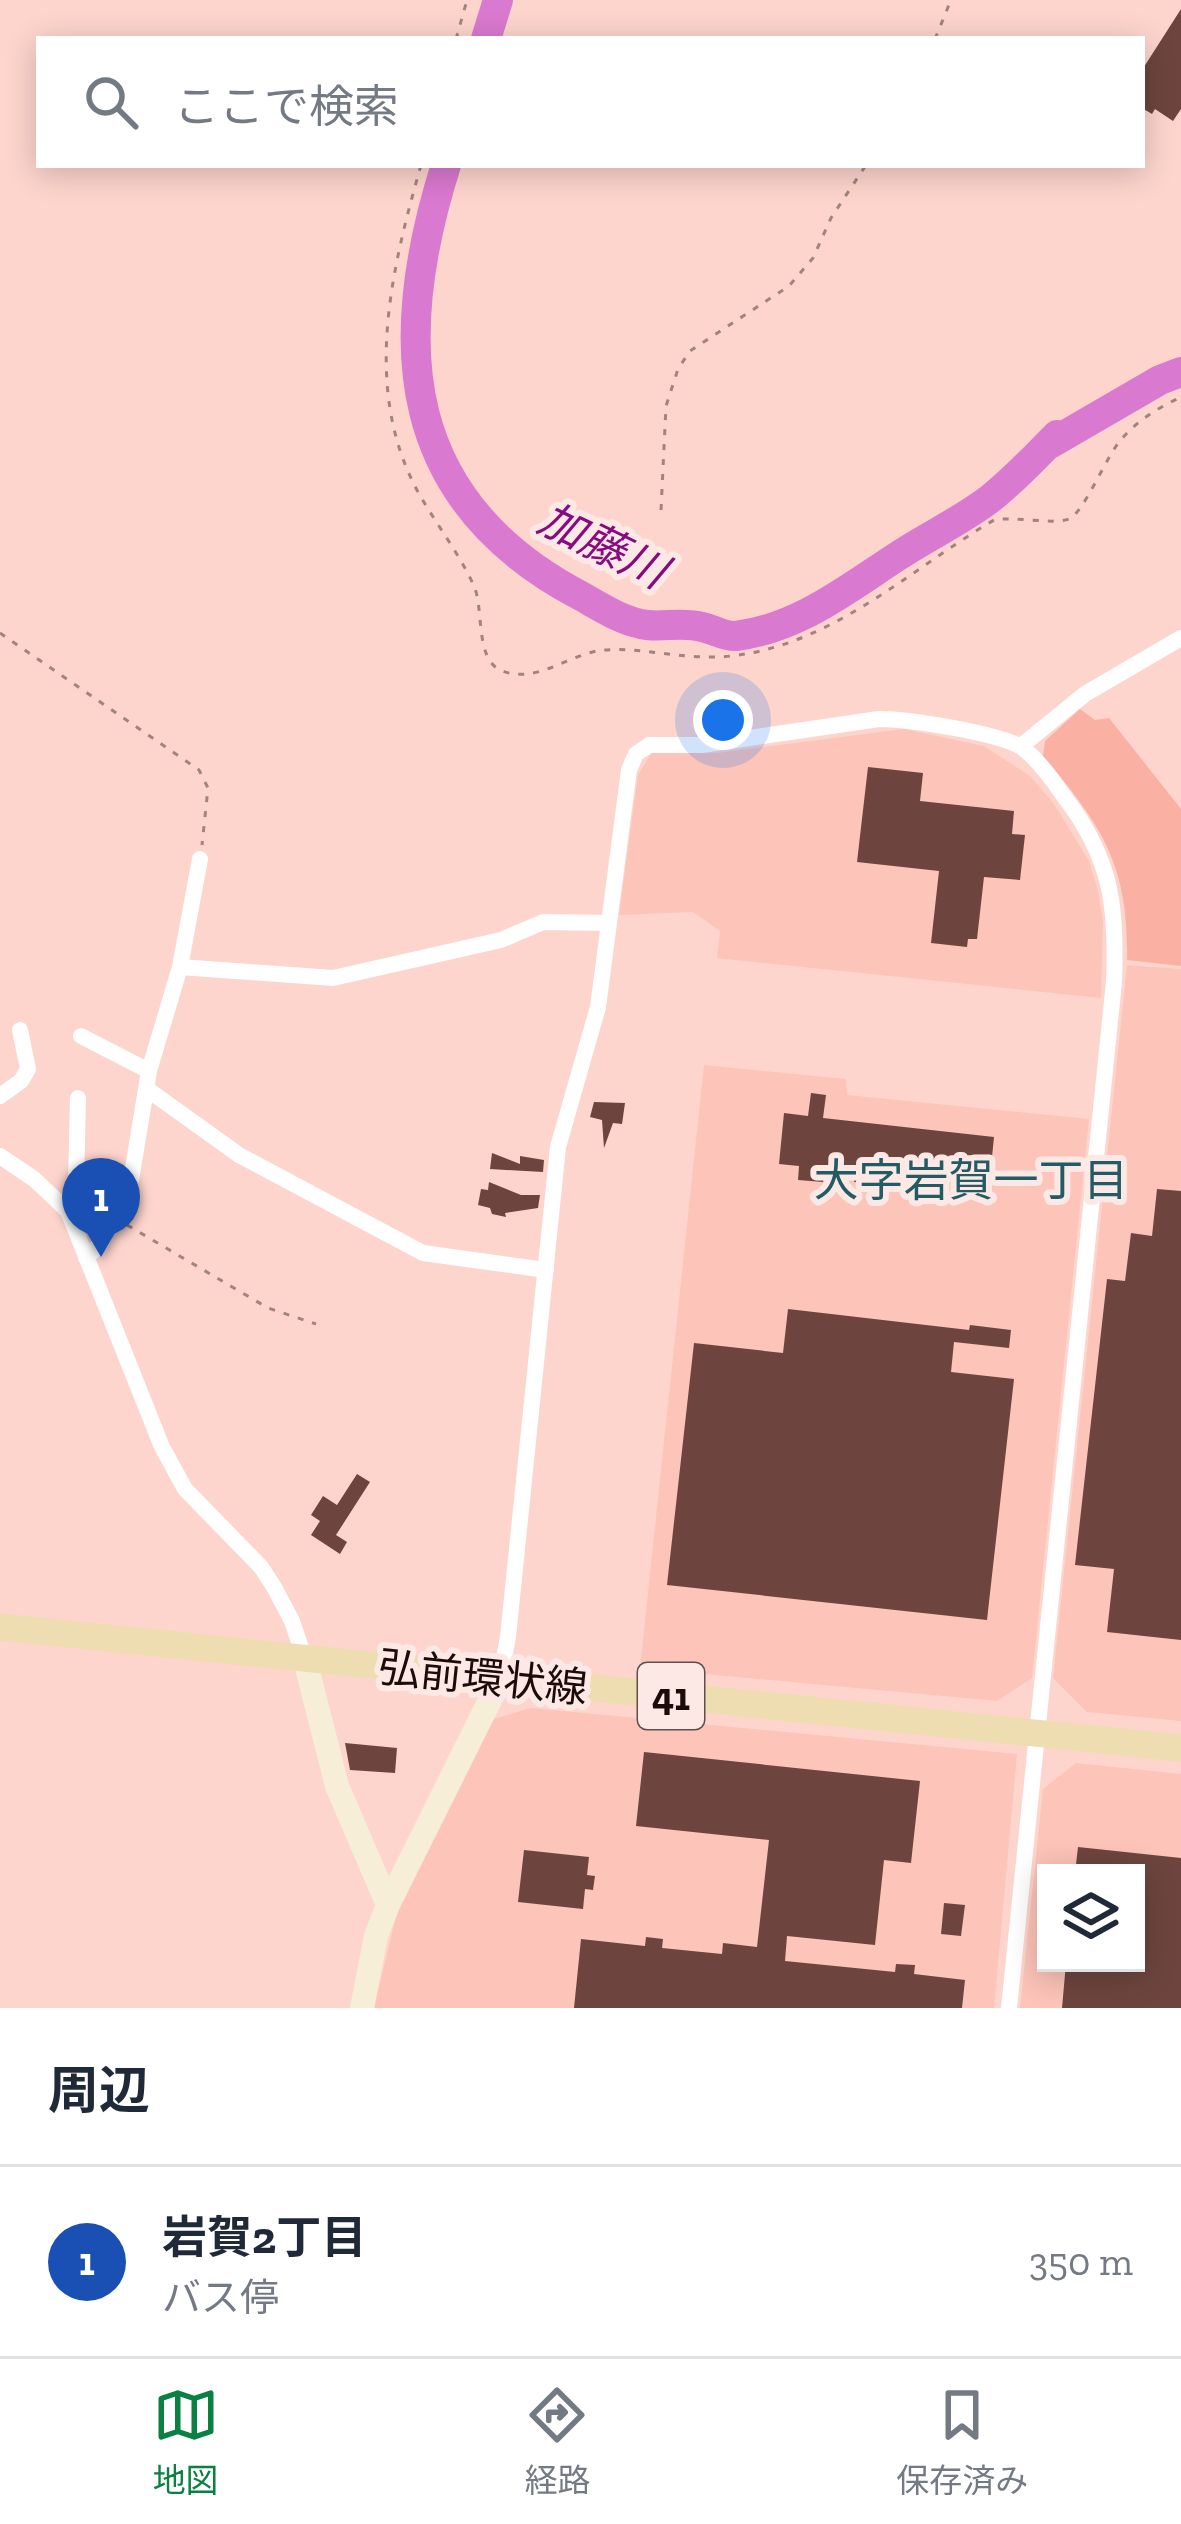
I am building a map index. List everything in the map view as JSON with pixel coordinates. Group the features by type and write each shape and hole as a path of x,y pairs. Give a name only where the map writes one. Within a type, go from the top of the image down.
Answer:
{"main road":[{"name":"弘前環状線","path":"0,1627 1181,1748"}],"street":[{"path":"1021,746 1085,694 1181,638"},
{"path":"362,2008 376,1936 388,1905 500,1679 558,1148 589,1047 635,754 649,745 703,745 902,719 1021,746 1051,778 1097,844 1116,932 1009,2008"},
{"path":"86,1258 116,1218 135,1164 148,1080 180,967 200,859"},
{"path":"180,967 333,978 501,940 543,922 609,923"},
{"path":"0,1096 28,1070 20,1030"},
{"path":"81,1036 148,1080 239,1155 423,1253 546,1270"},
{"path":"78,1098 76,1184 116,1218"},
{"path":"0,1156 68,1211 173,1468 201,1508 261,1567 292,1621 337,1786 388,1905"}],"path":[{"path":"457,36 467,0"},
{"path":"935,36 951,0"},
{"path":"420,168 392,286 384,352 387,396 400,451 476,590 485,650 490,664 502,671 522,675 543,671 600,650 727,657 768,651 807,636 842,621 994,520 1066,521 1077,515 1121,439 1142,419 1181,397"},
{"path":"661,510 667,406 678,369 690,351 789,286 813,258 831,218 864,168"},
{"path":"0,633 199,770 208,788 200,859"},
{"path":"116,1218 268,1308 316,1324"}],"shaded area":[{"path":"1080,709 1095,720 1109,718 1181,809 1181,966 1127,960 1123,898 1108,849 1081,804 1043,756 1045,741"},
{"path":"904,729 984,746 1030,776 1054,804 1089,861 1098,891 1103,922 1101,998 717,958 720,931 693,912 619,915 638,775 652,752 717,753"},
{"path":"1127,965 1181,969 1181,1721 1087,1712 1053,1678"},
{"path":"704,1065 846,1079 847,1095 1089,1119 1032,1678 997,1701 640,1668"},
{"path":"531,1708 1017,1754 994,2008 374,2008 398,1908 490,1720"},
{"path":"1076,1763 1181,1774 1181,2008 1020,2008 1043,1789"}],"building":[{"path":"1181,9 1181,109 1173,121 1155,109 1152,114 1145,110 1145,65"},
{"path":"868,767 923,773 920,801 1014,811 1012,834 1025,835 1020,880 984,877 977,939 968,939 967,947 931,943 939,871 857,862"},
{"path":"811,1093 826,1095 823,1118 994,1137 989,1187 893,1176 892,1186 854,1182 856,1172 825,1169 823,1182 798,1180 799,1166 779,1164 784,1113 808,1116"},
{"path":"594,1102 625,1103 622,1124 613,1123 604,1148 602,1120 590,1117"},
{"path":"492,1153 520,1164 520,1156 544,1160 543,1172 490,1169"},
{"path":"489,1182 521,1195 540,1195 538,1208 505,1213 506,1217 492,1214 490,1208 478,1205 481,1189 488,1190"},
{"path":"1157,1189 1181,1191 1181,1640 1107,1632 1114,1569 1075,1565 1107,1279 1125,1281 1131,1233 1152,1236"},
{"path":"788,1309 969,1330 970,1325 1011,1330 1009,1348 954,1342 951,1372 1014,1379 987,1620 667,1585 694,1343 783,1353"},
{"path":"357,1474 370,1482 336,1535 347,1542 340,1554 311,1535 320,1521 311,1515 323,1496 337,1505"},
{"path":"345,1743 397,1748 395,1773 350,1770"},
{"path":"644,1752 920,1781 911,1863 884,1860 875,1945 787,1936 785,1961 895,1972 896,1964 915,1965 914,1974 965,1980 962,2008 574,2008 581,1939 645,1946 646,1937 663,1939 662,1948 722,1954 723,1943 757,1947 769,1840 636,1826"},
{"path":"1078,1847 1181,1858 1181,2008 1062,2008 1065,1972 1145,1972 1145,1864 1076,1864"},
{"path":"524,1850 589,1857 587,1875 595,1876 593,1890 585,1889 583,1909 518,1902"},
{"path":"944,1903 965,1905 961,1936 941,1934"}],"waterway":[{"name":"加藤川","path":"487,36 498,0"},
{"name":"加藤川","path":"445,168 428,231 418,295 416,355 424,412 444,465 476,514 521,558 596,605 638,623 695,626 736,636 801,616 980,506 1057,435 1048,445 1181,372"}],"place":[{"name":"岩賀2丁目","path":"101,1257"}],"district":[{"name":"大字岩賀一丁目","path":"971,1180"}]}
